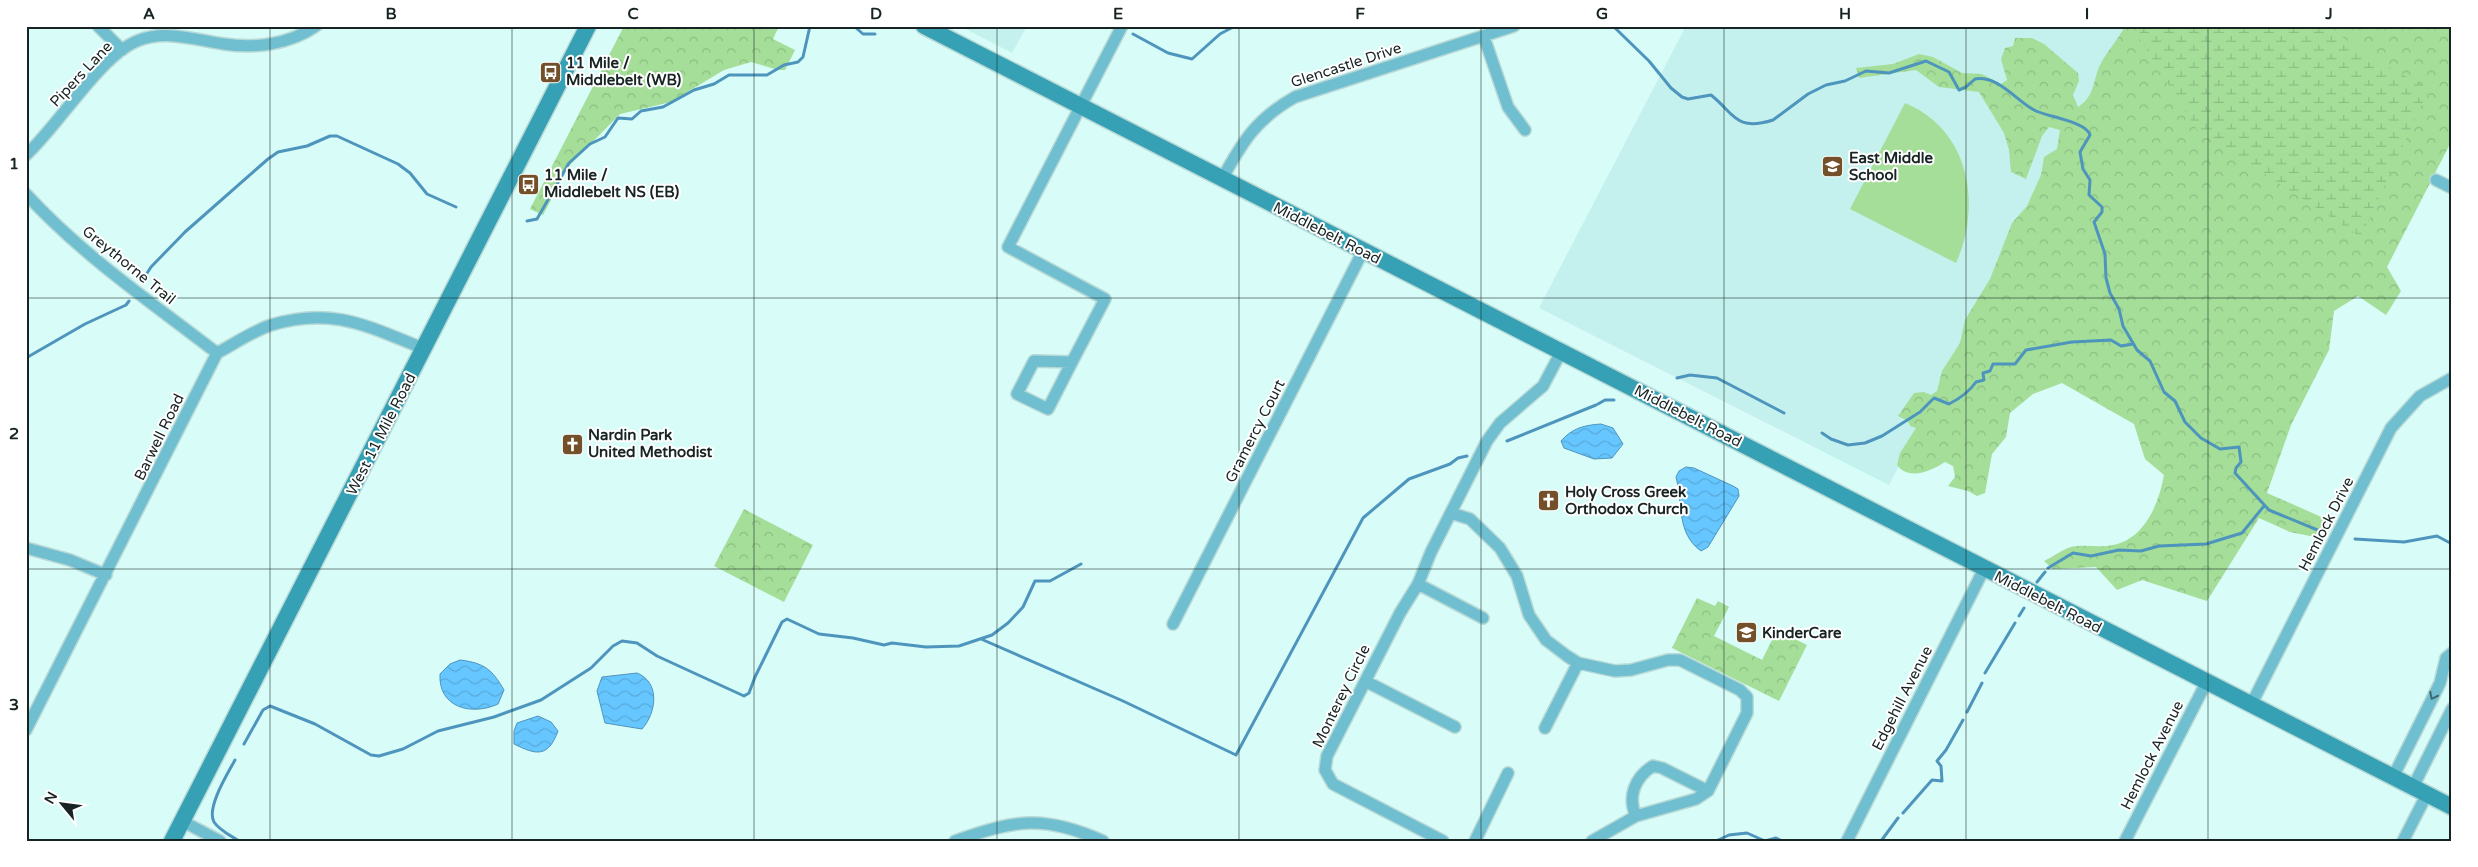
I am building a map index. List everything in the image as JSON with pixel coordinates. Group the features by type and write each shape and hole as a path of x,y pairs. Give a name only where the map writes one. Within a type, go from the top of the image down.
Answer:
{"street":[{"path":"98,26 122,50"},
{"name":"Pipers Lane","path":"26,156 41,142 95,76 122,50 137,41 153,36 173,35 225,44 252,46 277,43 303,35 316,26"},
{"name":"West 11 Mile Road","path":"172,841 425,349 588,26"},
{"name":"Middlebelt Road","path":"924,26 2206,683 2452,807"},
{"path":"1072,362 1034,361 1017,394 1048,409 1105,298 1008,247 1122,26"},
{"name":"Glencastle Drive","path":"1222,179 1242,141 1268,115 1295,97 1514,26"},
{"path":"1484,37 1508,107 1525,130"},
{"path":"2436,180 2452,188"},
{"name":"Greythorne Trail","path":"26,194 45,215 83,248 217,353"},
{"name":"Gramercy Court","path":"1173,624 1363,251"},
{"path":"217,353 270,325 308,316 334,317 360,324 425,349"},
{"name":"Monterey Circle","path":"1443,841 1333,784 1325,770 1326,756 1400,613 1418,584 1451,512 1487,441 1500,422 1543,386 1561,352"},
{"name":"Barwell Road","path":"26,730 217,353"},
{"name":"Hemlock Drive","path":"2251,705 2391,428 2420,396 2452,378"},
{"path":"1451,512 1470,519 1495,543 1517,576 1529,615 1540,632 1546,640 1578,663 1615,670 1631,670 1668,660 1680,660 1740,690 1747,698 1747,713 1708,791 1696,799 1636,816 1592,841"},
{"path":"26,548 70,560 106,575"},
{"name":"Edgehill Avenue","path":"1847,841 1984,569"},
{"path":"1418,584 1483,618"},
{"path":"2393,777 2440,683 2446,658 2452,653"},
{"path":"1545,728 1578,663"},
{"path":"1365,681 1455,727"},
{"name":"Hemlock Avenue","path":"2125,841 2206,683"},
{"path":"2403,841 2452,708"},
{"path":"1636,816 1631,806 1631,794 1643,772 1652,766 1662,768 1708,791"},
{"path":"1475,841 1508,774"},
{"path":"182,822 220,841"},
{"path":"955,841 1000,826 1030,822 1064,826 1103,841"}],"shaded area":[{"path":"960,26 1027,26 1012,53"},
{"name":"East Middle School","path":"1686,26 2127,26 1889,485 1539,308"}],"green space":[{"path":"624,26 779,26 773,39 795,50 785,70 778,70 751,62 724,70 671,102 620,114 568,167 543,215 530,209"},
{"path":"2125,26 2452,26 2452,140 2387,267 2401,291 2386,315 2358,296 2334,311 2329,350 2291,425 2267,493 2326,519 2315,537 2290,532 2259,518 2207,601 2142,580 2117,590 2096,567 2053,569 2044,561 2071,547 2113,545 2134,535 2142,528 2154,508 2164,475 2145,459 2134,424 2062,383 2033,394 2010,413 2006,437 1992,454 1985,493 1977,496 1968,491 1948,486 1955,477 1953,466 1945,462 1933,469 1920,473 1908,473 1897,465 1900,453 1916,428 1910,426 1908,421 1898,416 1914,393 1924,392 1931,395 1937,391 1942,371 1960,343 1965,320 1990,279 2012,223 2027,206 2041,175 2044,157 2057,149 2060,130 2049,127 2042,136 2026,179 2011,172 2009,150 2004,133 1979,92 1939,87 1916,70 1859,78 1856,68 1893,64 1919,54 1933,57 1962,73 1982,74 2001,84 2007,80 2001,59 2005,48 2013,46 2015,38 2032,38 2044,44 2078,73 2079,81 2073,95 2078,107 2090,94 2099,67"},
{"path":"2143,26 2327,26 2369,56 2429,89 2361,237 2197,130 2138,36"},
{"path":"1905,103 1927,115 1944,131 1957,150 1965,171 1968,217 1964,241 1956,263 1850,209"},
{"path":"744,509 813,545 784,602 714,566"},
{"path":"1697,598 1715,606 1718,601 1729,607 1714,636 1762,660 1777,630 1807,645 1779,701 1672,648"}],"water":[{"path":"1601,424 1613,428 1623,444 1612,458 1594,459 1564,448 1561,441 1574,430 1584,426"},
{"path":"1686,467 1694,468 1738,489 1739,496 1708,547 1701,551 1688,536 1682,517 1676,477 1679,471"},
{"path":"460,660 481,665 491,672 504,690 498,704 488,708 468,709 451,702 441,686 440,674 450,664"},
{"path":"637,673 650,683 653,690 653,706 647,722 642,729 605,723 597,691 602,677"},
{"path":"538,716 551,722 558,731 550,746 540,752 535,752 514,744 514,731 517,723"}],"waterway":[{"path":"527,221 537,219 569,163 590,144 605,137 618,118 632,119 641,111 663,107 694,90 714,84 729,75 767,75 784,65 798,62 803,57 810,26"},
{"path":"854,26 863,34 875,34"},
{"path":"1133,34 1168,53 1192,59 1220,34 1235,26"},
{"path":"1613,26 1649,61 1671,88 1682,97 1688,99 1711,95 1736,119 1751,124 1773,120 1808,94 1826,85 1845,81 1866,71 1889,73 1926,61 1949,72 1959,90 1975,79 1992,81 2036,111 2067,120 2087,130 2090,135 2080,152 2083,169 2090,180 2089,195 2102,207 2102,212 2094,222 2105,254 2106,278 2110,293 2119,309 2123,326 2137,350 2150,361 2164,392 2175,401 2185,422 2201,438 2220,449 2239,447 2241,462 2236,468 2235,473 2269,510 2320,531"},
{"path":"142,281 151,267 185,232 268,159 278,152 307,146 330,136 337,136 398,164 410,173 427,194 456,207"},
{"path":"26,358 85,324 126,305 129,301"},
{"path":"1822,433 1831,439 1848,445 1865,443 1882,436 1920,412 1934,398 1949,404 1953,402 1968,392 1976,382 1984,380 1983,373 1990,371 1993,364 2015,364 2026,350 2072,342 2111,340 2121,346 2133,344"},
{"path":"1677,378 1690,375 1717,378 1784,413"},
{"path":"1598,404 1605,400 1614,400"},
{"path":"1507,441 1596,405"},
{"path":"981,639 1123,701 1236,755 1363,518 1409,479 1467,456"},
{"path":"2048,568 2073,553 2091,556 2119,550 2141,551 2159,546 2206,544 2242,533 2264,506"},
{"path":"2355,539 2404,542 2437,536 2452,544"},
{"path":"244,744 263,710 270,706 315,724 371,755 379,756 403,749 438,731 494,717 541,700 591,668 613,646 622,641 637,643 657,656 744,696 749,693 782,622 787,619 819,634 853,638 884,645 892,643 926,647 959,646 992,635 1008,623 1023,607 1035,581 1050,581 1081,564"},
{"path":"2037,582 2045,572"},
{"path":"2019,616 2024,608"},
{"path":"1985,673 2015,623"},
{"path":"1967,712 1982,683"},
{"path":"1903,813 1932,780 1942,781 1941,766 1937,761 1946,750 1963,720"},
{"path":"235,760 215,800 212,816 219,828 239,841"},
{"path":"1881,841 1898,818"},
{"path":"1716,841 1729,835 1747,833 1765,841 1776,838 1782,841"}],"place":[{"name":"11 Mile / Middlebelt (WB)","path":"550,72"},
{"name":"East Middle School","path":"1833,167"},
{"name":"11 Mile / Middlebelt NS (EB)","path":"528,184"},
{"name":"Nardin Park United Methodist","path":"572,444"},
{"name":"Holy Cross Greek Orthodox Church","path":"1549,501"},
{"name":"KinderCare","path":"1746,633"}]}
